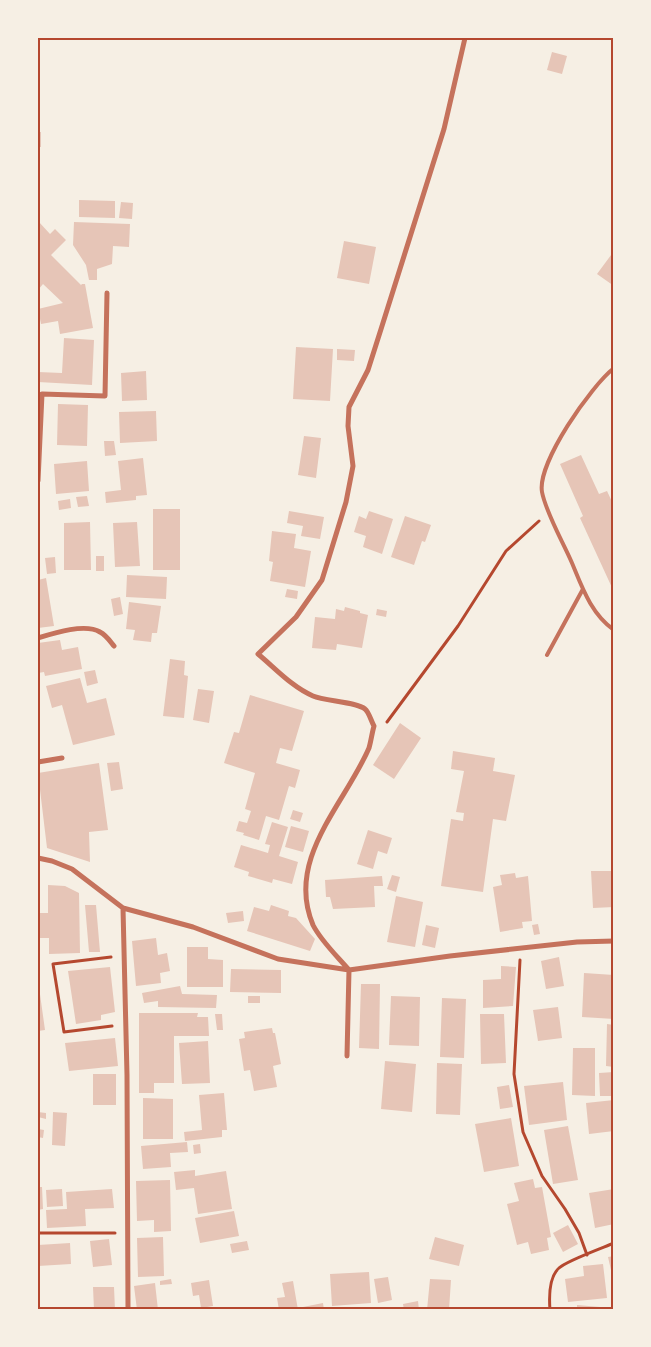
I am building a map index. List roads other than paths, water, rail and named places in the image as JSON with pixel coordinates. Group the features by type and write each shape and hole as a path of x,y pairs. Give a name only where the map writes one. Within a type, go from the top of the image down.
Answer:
{"street":[{"path":"347,1056 349,970 331,950 314,925 306,895 308,866 320,834 369,747 374,726 364,708 354,704 312,696 294,684 258,654 296,617 322,580 346,502 353,466 348,426 349,406 368,370 382,326 444,129 465,38"},
{"path":"38,482 42,394 105,396 107,293"},
{"path":"38,638 55,632 93,628 102,632 114,646"},
{"path":"38,762 62,758"},
{"path":"38,858 72,869 123,908 193,927 278,959 349,970 520,948 577,942 614,941"},
{"path":"123,908 126,1024 128,1310"}],"lane":[{"path":"614,368 584,400 556,447 544,474 542,491 583,589 604,623 614,630"},
{"path":"547,655 583,589"}]}
